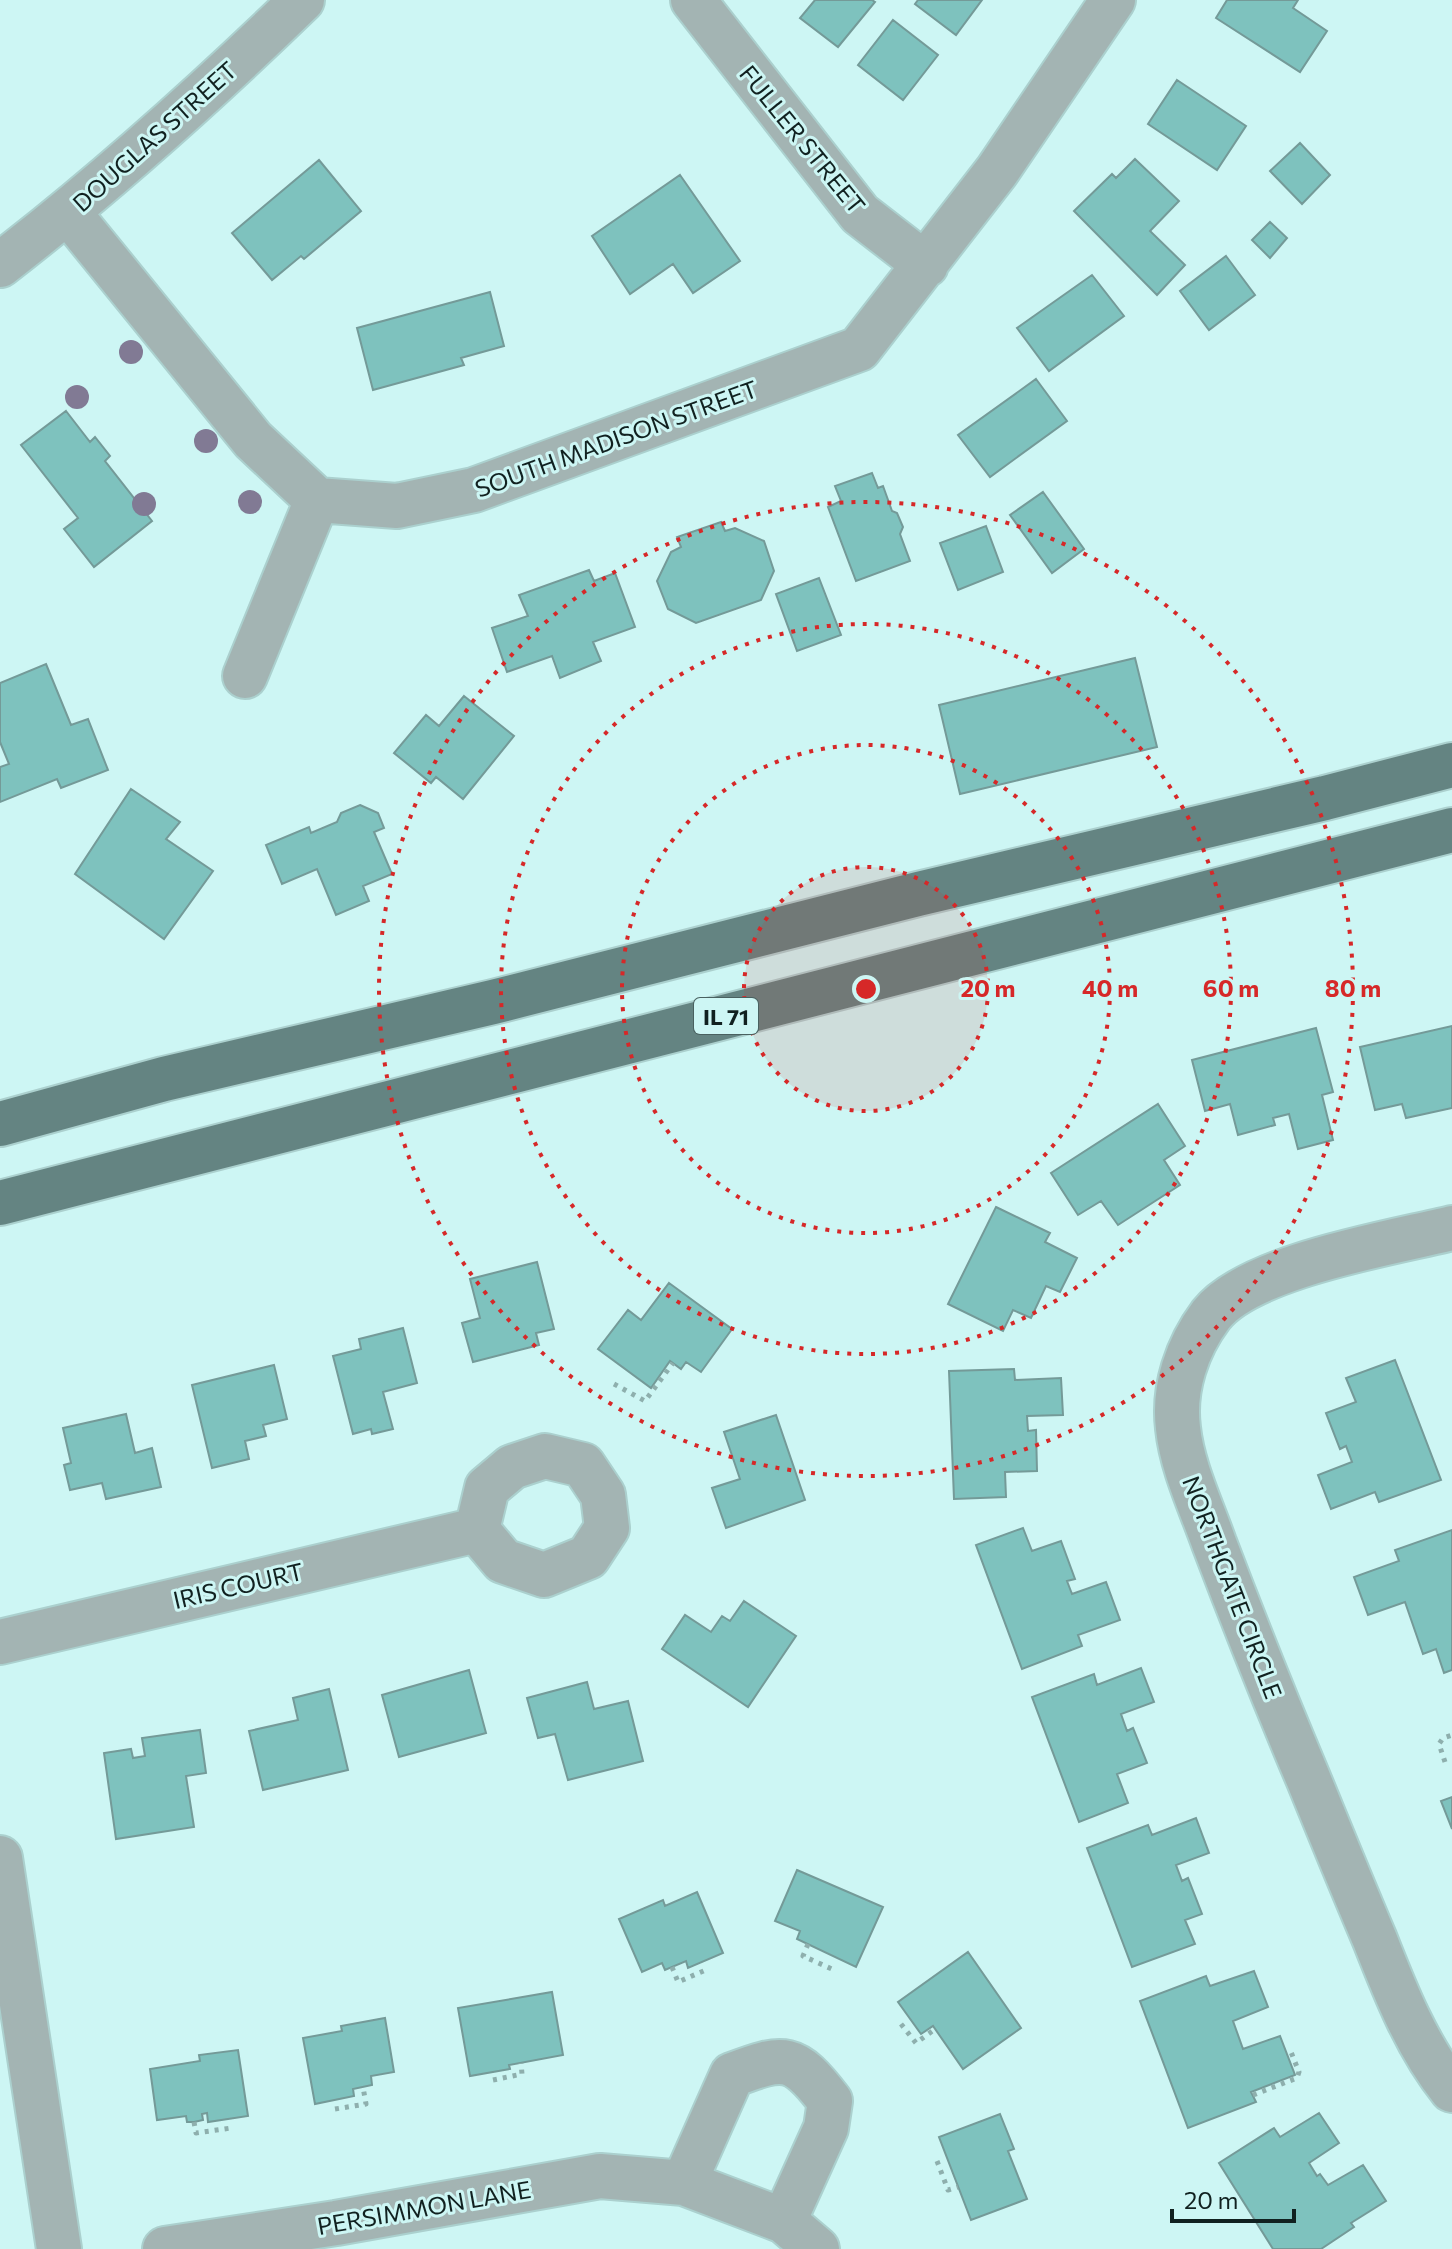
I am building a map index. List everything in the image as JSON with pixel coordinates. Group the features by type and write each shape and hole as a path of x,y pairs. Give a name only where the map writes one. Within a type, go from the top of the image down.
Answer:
{"main road":[{"path":"0,1124 164,1079 493,1002 918,894 1452,765"},
{"name":"IL 71","path":"0,1203 1452,830"}],"street":[{"name":"DOUGLAS STREET","path":"0,265 68,212 233,67 302,0"},
{"name":"FULLER STREET","path":"693,0 860,214 926,265"},
{"name":"SOUTH MADISON STREET","path":"317,500 397,506 474,490 859,349 997,171 1113,0"},
{"path":"68,212 253,440 317,500 245,676"},
{"name":"NORTHGATE CIRCLE","path":"1452,1228 1278,1272 1243,1289 1214,1312 1190,1350 1181,1378 1177,1408 1181,1446 1192,1482 1251,1642 1393,1984 1437,2072 1452,2090"},
{"name":"IRIS COURT","path":"0,1642 477,1530"},
{"path":"0,1858 12,2016 59,2249"},
{"path":"684,2183 732,2075 771,2060 795,2064 812,2078 830,2101 826,2128 784,2221"},
{"name":"PERSIMMON LANE","path":"165,2249 336,2223 600,2176 684,2183 784,2221 817,2249"}],"path":[{"path":"614,1384 645,1401 673,1363"},
{"path":"1445,1762 1439,1744 1443,1738 1452,1735"},
{"path":"808,1944 803,1956 834,1970"},
{"path":"672,1967 678,1982 708,1969"},
{"path":"901,2024 916,2043 935,2029"},
{"path":"1253,2095 1297,2078 1299,2072 1291,2052"},
{"path":"493,2080 522,2074 521,2063"},
{"path":"335,2109 366,2104 363,2087"},
{"path":"194,2122 196,2133 231,2128"},
{"path":"937,2161 948,2190 958,2187"}],"building":[{"path":"815,0 875,2 838,47 800,18"},
{"path":"918,0 982,0 956,35 915,4"},
{"path":"1227,0 1298,0 1293,8 1327,31 1300,72 1216,18"},
{"path":"893,20 938,55 903,100 858,65"},
{"path":"1177,80 1246,126 1217,170 1148,124"},
{"path":"1300,143 1330,175 1302,204 1270,171"},
{"path":"1135,159 1179,201 1150,231 1185,265 1157,295 1074,211 1112,174 1116,178"},
{"path":"319,160 361,211 304,259 301,256 272,280 232,233"},
{"path":"680,175 740,261 693,293 673,264 630,294 592,236"},
{"path":"1270,222 1287,238 1270,258 1252,240"},
{"path":"1226,256 1255,295 1209,330 1180,291"},
{"path":"1092,275 1124,316 1049,371 1017,328"},
{"path":"490,292 504,346 461,358 464,365 373,390 357,328"},
{"path":"1036,379 1067,421 990,477 958,435"},
{"path":"66,411 90,442 95,437 110,456 105,461 152,521 94,567 64,529 78,518 21,445"},
{"path":"872,473 878,488 883,486 892,511 897,513 903,527 900,534 910,561 856,581 828,507 841,501 835,486"},
{"path":"1043,492 1084,549 1052,573 1010,515"},
{"path":"721,522 725,531 735,528 764,541 774,571 761,600 696,623 668,609 657,581 671,552 681,547 677,537"},
{"path":"986,526 1003,572 958,590 940,543"},
{"path":"589,570 594,581 615,573 635,627 593,642 601,661 560,678 552,656 507,672 492,628 528,616 519,595"},
{"path":"819,578 841,635 797,651 776,594"},
{"path":"1135,658 1157,747 960,794 939,705"},
{"path":"46,664 71,725 88,719 108,770 61,788 57,779 0,802 0,767 9,764 0,742 0,683"},
{"path":"464,696 514,736 463,799 436,777 431,783 394,753 426,715 439,726"},
{"path":"131,789 180,822 166,839 213,871 164,939 75,874"},
{"path":"360,805 378,813 384,828 374,832 392,874 363,886 369,901 336,915 317,869 282,884 266,845 309,827 311,833 337,822 341,813"},
{"path":"1452,1026 1452,1108 1406,1118 1402,1104 1375,1110 1360,1047"},
{"path":"1316,1028 1333,1092 1322,1095 1333,1140 1298,1149 1289,1114 1273,1118 1275,1125 1238,1135 1230,1104 1205,1111 1192,1060"},
{"path":"1158,1104 1185,1146 1164,1160 1180,1185 1118,1225 1101,1201 1078,1215 1051,1173"},
{"path":"996,1207 1050,1233 1045,1242 1077,1258 1060,1292 1046,1286 1031,1318 1013,1310 1003,1331 948,1304"},
{"path":"537,1262 554,1329 536,1333 539,1345 473,1362 462,1323 480,1318 470,1279"},
{"path":"669,1283 732,1329 701,1372 686,1362 681,1369 670,1361 651,1388 598,1349 628,1310 641,1320"},
{"path":"403,1328 417,1383 383,1392 393,1429 372,1434 371,1429 353,1434 333,1356 361,1349 359,1339"},
{"path":"1395,1360 1441,1480 1379,1502 1375,1492 1331,1509 1318,1475 1352,1462 1346,1446 1340,1449 1326,1413 1356,1402 1346,1378"},
{"path":"274,1365 287,1419 263,1425 266,1436 245,1441 249,1459 212,1468 192,1385"},
{"path":"1014,1369 1015,1380 1061,1378 1063,1415 1027,1416 1028,1431 1036,1430 1037,1471 1005,1472 1006,1497 954,1499 949,1371"},
{"path":"126,1414 135,1453 152,1448 161,1487 106,1499 102,1483 70,1490 64,1465 71,1463 63,1428"},
{"path":"776,1415 805,1500 726,1528 712,1488 740,1479 724,1432"},
{"path":"1023,1528 1032,1551 1061,1541 1075,1579 1067,1581 1072,1594 1106,1582 1120,1620 1078,1635 1082,1646 1022,1669 976,1545"},
{"path":"1452,1530 1452,1670 1444,1673 1436,1649 1423,1654 1405,1602 1368,1615 1354,1577 1399,1561 1395,1550"},
{"path":"744,1601 796,1636 748,1707 662,1649 685,1615 711,1632 722,1616 730,1621"},
{"path":"1141,1668 1154,1702 1121,1714 1127,1731 1133,1728 1147,1763 1117,1774 1128,1803 1079,1822 1032,1697 1094,1674 1097,1685"},
{"path":"469,1670 486,1733 399,1757 382,1695"},
{"path":"587,1682 594,1709 628,1701 643,1761 568,1780 555,1734 538,1738 527,1698"},
{"path":"329,1689 348,1770 263,1790 249,1731 298,1720 293,1698"},
{"path":"200,1730 206,1773 186,1776 194,1827 116,1839 104,1753 131,1749 133,1758 145,1756 142,1738"},
{"path":"1452,1797 1452,1829 1441,1801"},
{"path":"1196,1818 1209,1853 1176,1865 1182,1881 1188,1878 1202,1914 1185,1920 1195,1944 1132,1967 1087,1848 1148,1825 1152,1835"},
{"path":"797,1870 883,1907 856,1967 797,1939 800,1931 775,1921"},
{"path":"697,1892 723,1953 688,1968 686,1961 665,1970 662,1963 642,1972 619,1919 663,1900 665,1906"},
{"path":"968,1952 1021,2028 963,2069 933,2026 921,2034 898,2002"},
{"path":"1254,1971 1268,2007 1233,2021 1243,2049 1280,2036 1295,2075 1251,2092 1256,2102 1188,2128 1140,2001 1206,1976 1210,1986"},
{"path":"552,1992 563,2055 470,2076 458,2008"},
{"path":"385,2018 394,2072 371,2076 372,2085 353,2089 354,2096 315,2104 303,2038 342,2031 341,2026"},
{"path":"238,2050 248,2116 208,2122 207,2113 202,2114 203,2120 194,2122 187,2122 186,2116 157,2120 150,2069 200,2061 199,2055"},
{"path":"1319,2113 1339,2143 1309,2163 1317,2176 1320,2174 1328,2185 1363,2165 1386,2201 1351,2223 1354,2227 1321,2249 1273,2249 1219,2163 1274,2128 1280,2137"},
{"path":"1000,2114 1014,2149 1008,2151 1027,2199 971,2220 939,2137"}]}
